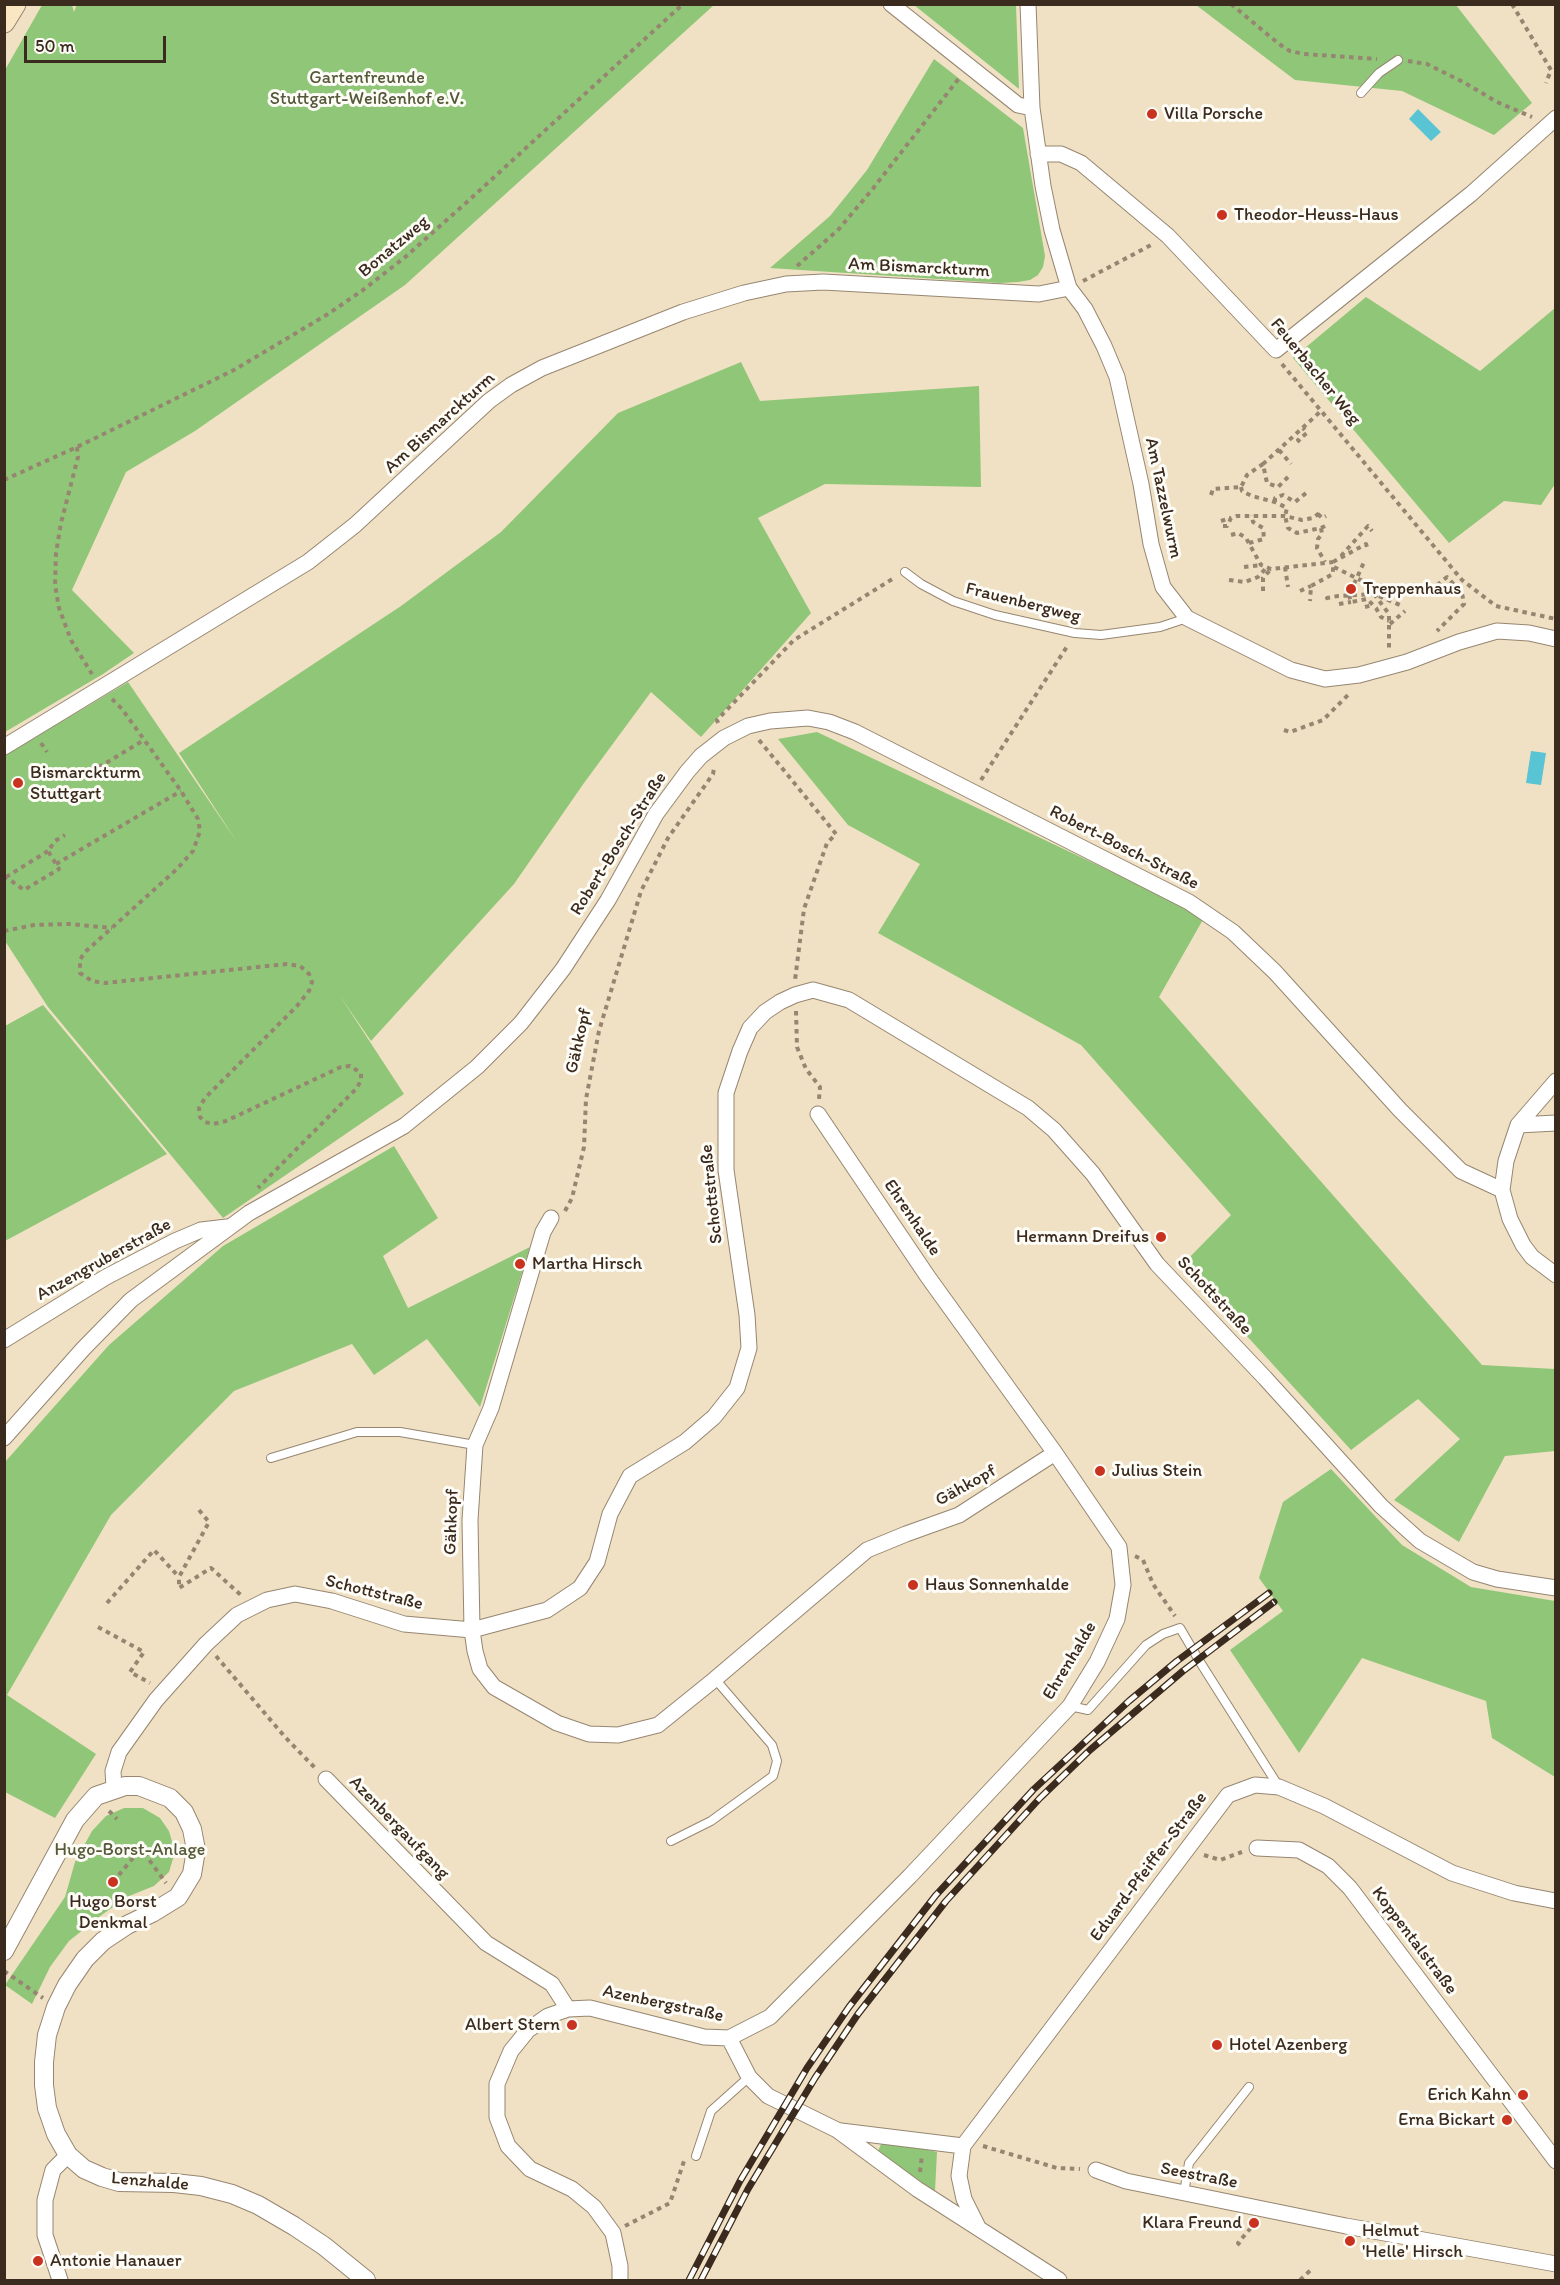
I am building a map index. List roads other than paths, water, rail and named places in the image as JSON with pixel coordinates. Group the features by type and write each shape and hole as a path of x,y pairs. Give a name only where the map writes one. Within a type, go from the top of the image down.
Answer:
{"main road":[{"path":"4,22 15,4"}],"street":[{"path":"891,4 1018,105 1032,108"},
{"name":"Am Tazzelwurm","path":"1028,4 1032,108 1052,230 1069,288 1085,309 1117,377 1142,484 1151,544 1163,586 1187,618 1291,670 1325,679 1378,670 1497,631 1529,633 1556,639"},
{"name":"Feuerbacher Weg","path":"1038,154 1061,154 1081,164 1168,236 1275,350 1471,194 1552,122"},
{"name":"Am Bismarckturm","path":"4,747 308,562 355,525 489,401 511,385 564,359 682,312 744,293 786,284 823,282 1039,294 1069,288"},
{"name":"Robert-Bosch-Straße","path":"4,1438 83,1349 131,1300 226,1227 404,1126 477,1067 521,1023 563,969 608,900 656,814 701,756 716,744 748,726 789,719 808,718 829,722 855,732 1145,878 1188,902 1233,932 1275,972 1400,1110 1461,1171 1502,1190"},
{"name":"Schottstraße","path":"114,1788 113,1771 119,1752 163,1691 206,1644 237,1615 267,1600 296,1594 332,1601 404,1624 472,1630 547,1610 580,1588 597,1562 610,1514 630,1476 657,1457 685,1442 714,1417 737,1388 748,1348 747,1315 726,1170 726,1093 750,1028 765,1012 795,995 813,990 849,1000 1028,1108 1054,1130 1082,1161 1157,1264 1265,1378 1381,1506 1420,1541 1473,1572 1497,1579 1556,1588"},
{"path":"1556,1081 1518,1125 1506,1161 1502,1190 1510,1219 1523,1245 1532,1257 1556,1275"},
{"name":"Ehrenhalde","path":"729,2038 770,2017 910,1876 1070,1706 1097,1662 1117,1619 1123,1586 1119,1547 1056,1454 928,1278 818,1113"},
{"path":"1518,1125 1556,1123"},
{"name":"Gähkopf","path":"551,1218 543,1232 491,1408 476,1445 470,1520 472,1630 480,1669 494,1687 557,1723 589,1734 618,1735 658,1725 867,1550 959,1515 1056,1454"},
{"name":"Anzengruberstraße","path":"4,1340 106,1277 175,1241 201,1230 226,1227"},
{"name":"Azenbergaufgang","path":"326,1779 486,1943 552,1984 568,2009"},
{"name":"Eduard-Pfeiffer-Straße","path":"980,2229 964,2199 958,2176 963,2146 1228,1795 1254,1785 1279,1787 1324,1806 1452,1873 1514,1893 1556,1901"},
{"name":"Lenzhalde","path":"114,1788 139,1786 155,1791 170,1798 184,1812 192,1828 196,1850 192,1874 178,1897 103,1941 85,1959 67,1985 56,2007 47,2035 44,2085 47,2108 56,2134 68,2154 84,2169 102,2177 119,2182 201,2186 232,2194 294,2226 324,2246 366,2280"},
{"path":"4,1951 75,1820 96,1796 114,1788"},
{"name":"Koppentalstraße","path":"1257,1848 1299,1850 1328,1866 1350,1888 1556,2161"},
{"name":"Azenbergstraße","path":"620,2280 620,2266 613,2233 594,2207 572,2189 530,2169 508,2146 497,2116 497,2084 511,2051 528,2030 548,2016 568,2009 590,2008 704,2037 729,2038 748,2077 768,2096 837,2130 917,2189 1059,2280"},
{"path":"837,2130 924,2143 963,2146"},
{"path":"60,2280 45,2235 45,2200 53,2170 68,2154"},
{"name":"Seestraße","path":"1096,2170 1126,2181 1184,2193 1346,2226 1556,2264"}],"lane":[{"path":"1361,93 1379,73 1398,60"},
{"name":"Frauenbergweg","path":"905,572 921,584 953,601 995,615 1075,633 1101,635 1160,627 1187,618"},
{"path":"272,1458 357,1432 400,1432 476,1445"},
{"path":"1070,1706 1088,1710 1146,1645 1163,1634 1180,1628 1279,1787"},
{"path":"671,1841 711,1821 773,1776 777,1761 771,1745 715,1679"},
{"path":"696,2156 711,2110 748,2077"},
{"path":"1184,2193 1189,2163 1249,2087"}],"water":[{"path":"1418,109 1441,132 1431,141 1409,119"},
{"path":"1531,751 1546,753 1541,785 1526,783"}],"railway":[{"path":"689,2280 740,2181 807,2068 849,2007 936,1895 1033,1790 1129,1701 1177,1661 1269,1593"},
{"path":"701,2280 748,2189 815,2078 858,2014 946,1901 1040,1798 1090,1750 1183,1671 1274,1602"}],"place":[{"name":"Villa Porsche","path":"1152,114"},
{"name":"Theodor-Heuss-Haus","path":"1222,215"},
{"name":"Treppenhaus","path":"1351,589"},
{"name":"Bismarckturm Stuttgart","path":"18,783"},
{"name":"Hermann Dreifus","path":"1161,1237"},
{"name":"Martha Hirsch","path":"520,1264"},
{"name":"Julius Stein","path":"1100,1471"},
{"name":"Haus Sonnenhalde","path":"913,1585"},
{"name":"Hugo Borst Denkmal","path":"113,1882"},
{"name":"Albert Stern","path":"572,2025"},
{"name":"Hotel Azenberg","path":"1217,2045"},
{"name":"Erich Kahn","path":"1523,2095"},
{"name":"Erna Bickart","path":"1507,2120"},
{"name":"Klara Freund","path":"1254,2223"},
{"name":"Helmut 'Helle' Hirsch","path":"1350,2241"},
{"name":"Antonie Hanauer","path":"38,2261"}],"park label":[{"name":"Gartenfreunde Stuttgart-Weißenhof e.V.","path":"367,88"},
{"name":"Hugo-Borst-Anlage","path":"130,1850"}]}
